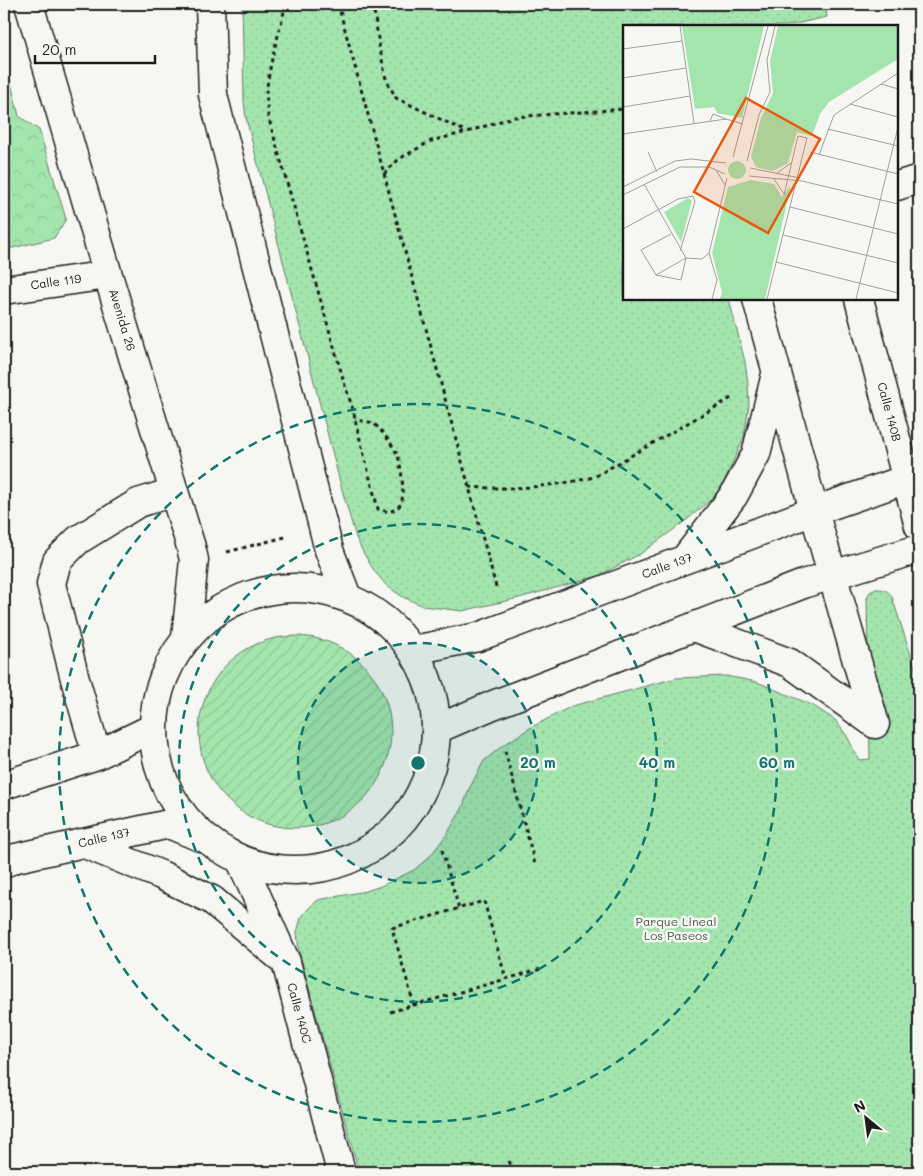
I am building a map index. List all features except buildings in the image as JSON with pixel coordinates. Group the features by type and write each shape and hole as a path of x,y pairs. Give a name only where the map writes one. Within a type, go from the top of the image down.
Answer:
{"street":[{"name":"Avenida 26","path":"28,4 191,546 194,560 186,638"},
{"path":"210,4 213,95 329,550 347,596"},
{"path":"898,186 919,180"},
{"name":"Calle 119","path":"4,290 108,275"},
{"path":"694,627 790,663 875,724 814,511 757,300"},
{"name":"Calle 140B","path":"859,300 913,481 919,526"},
{"path":"685,560 734,495 756,454 777,372"},
{"name":"Calle 137","path":"414,650 478,637 814,511 913,481"},
{"path":"97,756 75,680 52,584 57,561 78,540 138,503 174,492"},
{"path":"438,730 493,705 806,583 919,550"},
{"path":"304,588 347,596 385,619 414,650 432,688 438,730 431,768 415,805 389,835 356,857 318,869 279,870 240,861 204,839 176,808 158,770 153,728 159,687 170,661 186,638 220,610 260,592 304,588"},
{"path":"4,785 97,756 153,728"},
{"name":"Calle 137","path":"4,863 16,858 169,824 204,839"},
{"path":"82,843 160,875 212,900 286,962"},
{"name":"Calle 140C","path":"240,861 286,962 341,1172"}],"path":[{"path":"286,4 271,63 266,92 268,116 354,413 355,420 378,509 389,512 395,510 402,501 403,487 398,457 387,438 373,424 355,420"},
{"path":"338,4 496,587"},
{"path":"373,4 386,79 396,98 467,132"},
{"path":"384,174 399,159 431,141 514,117 623,109"},
{"path":"469,486 525,488 568,483 594,477 736,395"},
{"path":"226,552 292,535"},
{"path":"506,751 535,864"},
{"path":"442,850 458,909"},
{"path":"414,1005 392,928 458,909 484,902 506,979"},
{"path":"390,1012 541,970"},
{"path":"509,1161 514,1172"}],"green space":[{"path":"242,4 825,4 827,17 791,25 623,25 623,300 729,300 745,362 749,404 744,437 721,488 688,519 640,554 598,576 519,598 462,611 423,606 403,597 387,586 375,572 356,538 246,118"},
{"path":"4,55 19,116 39,130 66,219 54,238 4,250"},
{"name":"Parque Lineal Los Paseos","path":"876,589 886,590 892,597 919,680 919,1172 359,1172 299,951 297,932 301,918 309,908 318,900 366,891 414,870 430,856 447,834 462,809 469,789 484,761 502,746 530,728 572,706 676,678 726,676 757,682 812,705 835,720 847,736 859,760 870,759 867,598 870,592"},
{"path":"295,636 323,640 348,652 363,664 375,679 387,704 391,732 387,760 375,785 363,800 348,812 323,824 295,828 267,824 242,812 227,800 215,785 203,760 199,732 203,704 215,679 227,664 242,652 267,640"}]}
